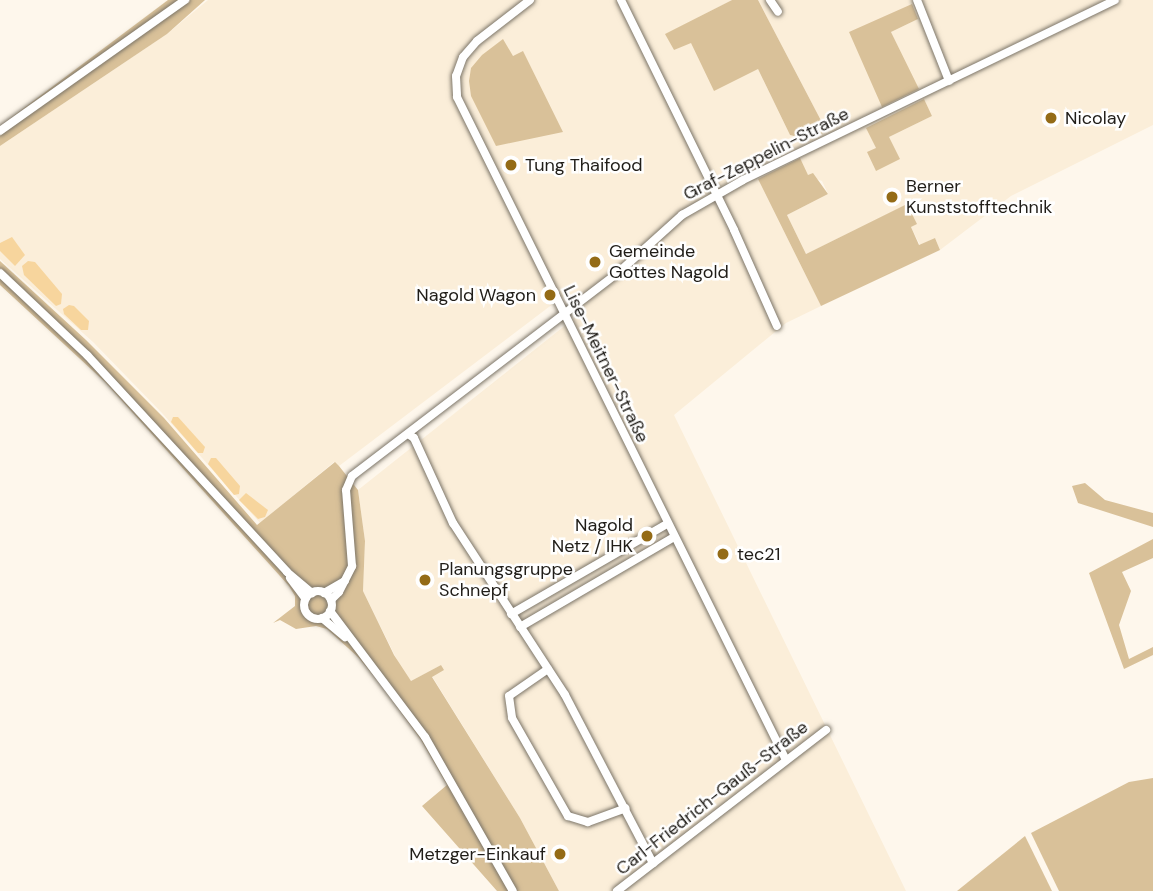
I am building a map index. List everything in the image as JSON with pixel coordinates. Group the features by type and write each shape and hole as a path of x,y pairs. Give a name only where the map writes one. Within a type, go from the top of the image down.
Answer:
{"street":[{"path":"0,131 185,0"},
{"name":"Lise-Meitner-Straße","path":"530,0 477,41 463,57 456,76 457,97 786,760"},
{"path":"621,0 777,326"},
{"path":"770,0 778,12"},
{"path":"917,0 949,81"},
{"name":"Graf-Zeppelin-Straße","path":"331,600 345,581 353,558 346,500 348,482 563,312 620,271 682,215 716,194 1115,0"},
{"path":"0,273 87,355 309,596"},
{"path":"408,434 414,438 453,523 548,669 596,750 653,863"},
{"path":"511,614 667,524"},
{"path":"520,627 674,537"},
{"path":"309,596 324,593 345,581"},
{"path":"324,593 331,600 330,611 350,641 385,681 425,737 513,891"},
{"path":"309,596 304,607 308,615 322,618 350,641"},
{"path":"322,618 330,611"},
{"path":"548,669 509,695 512,718 568,816 588,822 625,808"},
{"name":"Carl-Friedrich-Gauß-Straße","path":"617,891 826,730"}],"shaded area":[{"path":"168,0 205,0 167,34 0,146 0,126"},
{"path":"208,0 732,0 666,34 674,50 690,42 758,69 790,135 806,139 827,132 758,0 1153,0 1153,125 1011,196 940,250 935,238 920,245 911,227 916,224 906,205 806,254 787,215 828,194 822,181 808,176 799,158 758,179 821,306 786,323 674,415 906,891 559,891 520,818 432,676 443,670 441,665 411,681 404,674 363,591 365,541 358,490 577,316 566,294 339,466 334,462 260,523 162,413 93,342 0,259 0,146 167,34","holes":["918,19 891,32 918,89 849,32","523,52 563,132 513,56","924,100 932,116 889,137 876,170 876,148 867,128"]},
{"path":"732,0 758,0 827,132 806,139 790,135 758,69 714,91 691,43 674,50 665,34"},
{"path":"912,4 918,19 891,32 919,89 882,107 849,32"},
{"path":"503,39 513,56 523,51 563,132 496,146 471,96 469,81 471,68 482,55"},
{"path":"924,99 932,116 889,137 900,159 876,171 867,152 876,148 866,128"},
{"path":"800,158 808,175 813,173 828,194 787,215 806,254 907,204 917,224 911,227 919,245 935,238 940,250 821,306 758,179"},
{"path":"12,237 25,255 15,266 0,251 0,243"},
{"path":"0,261 86,340 164,418 257,525 335,462 339,466 358,490 365,541 363,591 394,655 411,681 441,665 444,670 432,677 520,818 559,891 497,891 422,806 447,785 421,740 381,685 358,657 327,629 316,626 296,629 280,620 273,623 295,606 295,596 289,586 105,382 0,285"},
{"path":"28,261 35,262 62,294 61,304 56,306 24,275 22,266"},
{"path":"69,305 74,306 89,321 88,330 81,330 64,314 63,309"},
{"path":"173,417 178,417 205,447 203,453 198,453 171,422"},
{"path":"211,458 216,458 240,486 239,494 234,495 208,464"},
{"path":"1085,483 1105,500 1153,513 1153,527 1078,503 1072,486"},
{"path":"246,493 268,510 265,517 258,519 239,500"},
{"path":"1153,539 1153,558 1122,572 1131,591 1119,625 1129,659 1153,647 1153,655 1124,669 1089,573"},
{"path":"1153,778 1153,891 1059,891 1031,833 1129,782"},
{"path":"1025,836 1052,891 957,891"}],"place":[{"name":"Nicolay","path":"1051,118"},
{"name":"Tung Thaifood","path":"511,165"},
{"name":"Berner Kunststofftechnik","path":"892,197"},
{"name":"Gemeinde Gottes Nagold","path":"595,262"},
{"name":"Nagold Wagon","path":"550,295"},
{"name":"Nagold Netz / IHK","path":"647,536"},
{"name":"tec21","path":"723,554"},
{"name":"Planungsgruppe Schnepf","path":"425,580"},
{"name":"Metzger-Einkauf","path":"560,854"}]}
